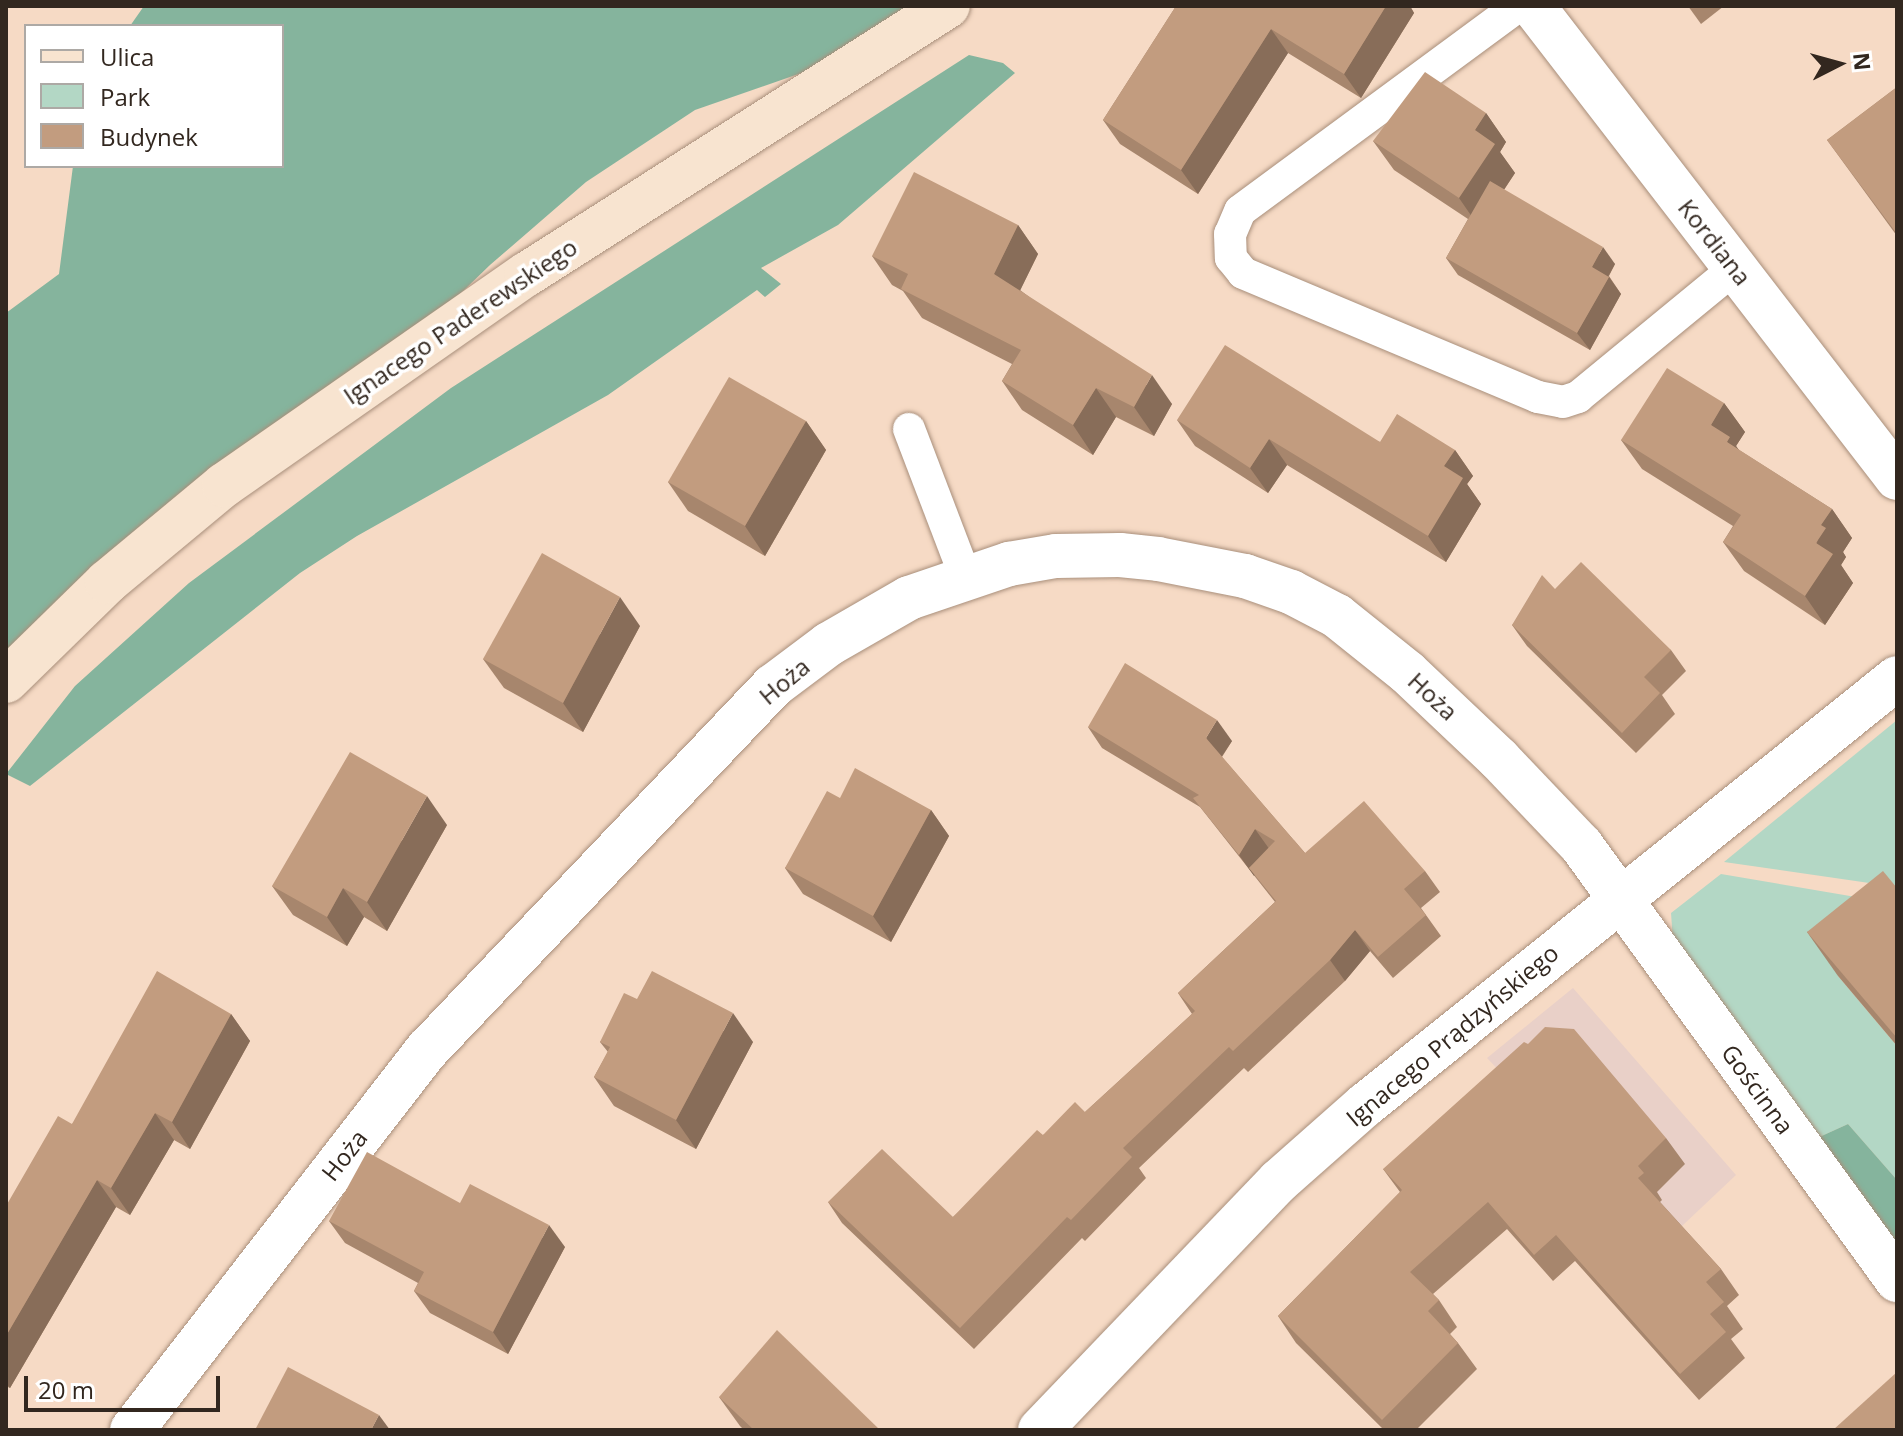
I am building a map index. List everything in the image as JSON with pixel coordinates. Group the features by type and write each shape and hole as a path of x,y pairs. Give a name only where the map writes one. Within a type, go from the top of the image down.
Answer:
{"street":[{"name":"Ignacego Paderewskiego","path":"6,681 107,582 224,485 527,274 948,6"},
{"name":"Kordiana","path":"1533,6 1897,478"},
{"name":"Hoża","path":"132,1430 428,1049 773,686 829,644 909,598 965,576 1056,556 1120,555 1245,576 1291,592 1337,616 1407,672 1499,759 1581,845 1619,898"},
{"name":"Ignacego Prądzyńskiego","path":"1040,1430 1279,1181 1365,1105 1619,898 1897,678"},
{"name":"Gościnna","path":"1619,898 1897,1280"}],"lane":[{"path":"1518,6 1240,211 1230,234 1231,258 1243,273 1538,397 1563,402 1578,397 1735,268"},
{"path":"909,429 965,576"}],"shaded area":[{"path":"1573,988 1736,1175 1664,1243 1487,1058"}],"green space":[{"path":"144,6 948,6 896,40 695,110 586,182 490,265 371,380 6,681 6,313 59,274 73,168 284,168 284,24 131,24"},
{"path":"969,55 1003,63 1015,73 838,225 761,268 781,284 765,297 757,290 608,395 357,536 300,573 30,786 6,774 75,686 189,583 451,388"},
{"path":"1897,720 1897,887 1724,862"},
{"path":"1721,874 1897,904 1838,976 1897,1046 1897,1180 1848,1124 1815,1139 1674,955 1671,913"},
{"path":"1848,1124 1897,1180 1897,1246 1815,1139"}],"building":[{"path":"1176,6 1386,6 1344,74 1271,29 1181,170 1103,120"},
{"path":"1425,72 1486,113 1475,130 1495,144 1459,198 1373,141"},
{"path":"1897,87 1897,234 1827,140"},
{"path":"914,172 1018,225 994,274 1152,375 1134,407 1096,388 1073,425 1002,381 1021,350 901,289 908,274 872,256"},
{"path":"1490,181 1603,247 1592,267 1609,277 1577,333 1446,258"},
{"path":"1225,345 1380,442 1397,414 1455,450 1444,466 1463,478 1428,536 1269,439 1250,468 1177,420"},
{"path":"1667,368 1724,403 1711,425 1730,437 1727,442 1832,509 1821,525 1826,528 1816,543 1833,554 1805,596 1723,542 1741,515 1621,440"},
{"path":"729,377 806,421 745,526 668,482"},
{"path":"542,553 620,597 563,703 483,659"},
{"path":"1581,562 1671,650 1644,677 1660,693 1622,733 1512,625 1542,575 1555,589"},
{"path":"1125,663 1217,720 1206,738 1305,853 1364,801 1425,871 1404,889 1426,915 1378,957 1355,930 1330,960 1233,1051 1229,1047 1123,1148 1132,1157 1071,1220 1067,1217 960,1328 828,1202 882,1149 953,1217 1037,1130 1043,1135 1075,1102 1085,1112 1195,1011 1178,993 1276,901 1249,868 1275,841 1255,829 1239,855 1193,798 1199,795 1088,727"},
{"path":"350,752 427,796 367,902 343,888 327,917 272,886"},
{"path":"855,768 931,810 873,916 785,868 827,791 840,798"},
{"path":"1883,871 1897,888 1897,1038 1807,932"},
{"path":"157,971 231,1014 172,1122 155,1113 111,1188 97,1180 6,1336 6,1206 58,1116 72,1124"},
{"path":"652,971 733,1013 676,1120 594,1077 610,1047 600,1042 624,993 637,999"},
{"path":"1545,1027 1574,1029 1666,1138 1638,1166 1644,1173 1638,1178 1721,1269 1706,1282 1724,1302 1710,1314 1726,1332 1680,1374 1556,1235 1534,1255 1488,1202 1410,1272 1439,1300 1428,1311 1458,1343 1382,1420 1278,1316 1402,1190 1383,1169 1524,1042 1528,1044"},
{"path":"367,1152 460,1203 470,1184 549,1225 493,1332 414,1291 424,1272 329,1221"},
{"path":"777,1330 880,1430 754,1430 719,1397"},
{"path":"288,1367 379,1415 371,1430 255,1430"},
{"path":"1897,1372 1897,1430 1833,1430"}]}
